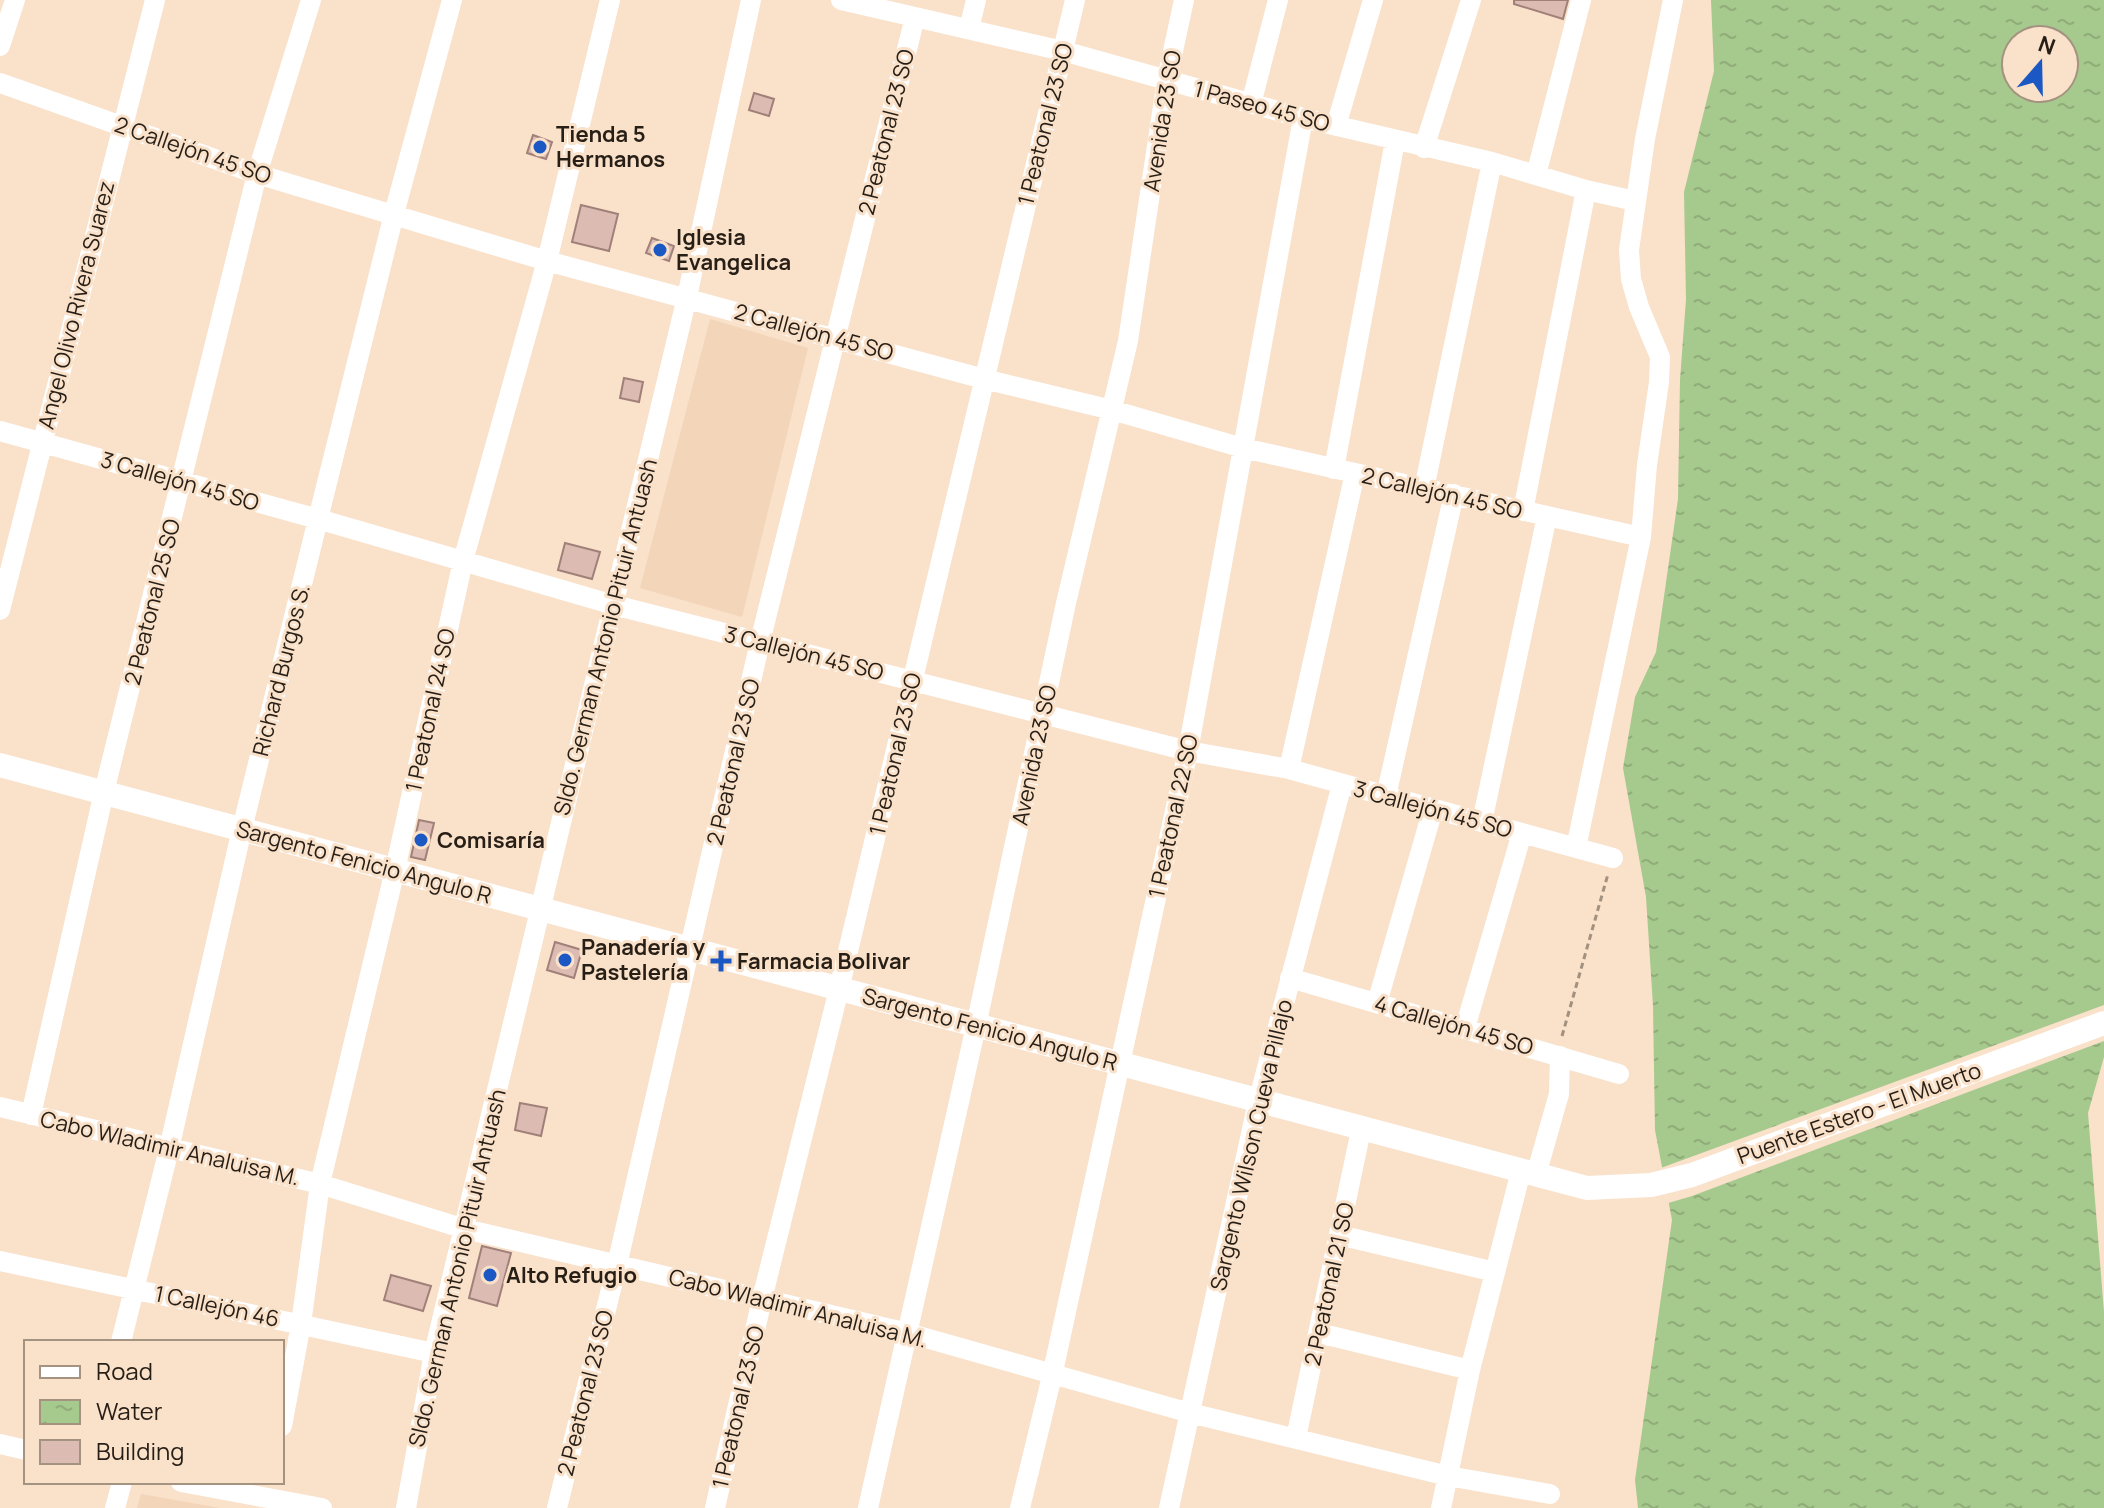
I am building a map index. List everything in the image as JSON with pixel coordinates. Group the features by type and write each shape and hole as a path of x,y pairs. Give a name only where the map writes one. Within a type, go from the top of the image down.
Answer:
{"street":[{"path":"0,46 15,0"},
{"name":"Angel Olivo Rivera Suarez","path":"0,610 3,588 155,0"},
{"name":"2 Peatonal 25 SO","path":"31,1115 104,792 257,174 311,0"},
{"name":"Richard Burgos S.","path":"121,1340 318,519 394,214 452,0"},
{"name":"1 Peatonal 24 SO","path":"284,1415 301,1324 320,1184 395,870 463,561 547,261 610,0"},
{"name":"Sldo. German Antonio Pituir Antuash","path":"406,1508 434,1353 687,297 751,0"},
{"name":"1 Paseo 45 SO","path":"841,0 880,4 915,17 1063,51 1303,118 1492,162 1635,201"},
{"path":"969,29 976,0"},
{"name":"1 Peatonal 23 SO","path":"715,1508 762,1299 1075,0"},
{"name":"Avenida 23 SO","path":"868,1508 976,1026 1066,603 1128,341 1167,79 1184,0"},
{"path":"1251,104 1278,0"},
{"path":"1336,126 1373,0"},
{"path":"1424,148 1471,0"},
{"path":"1536,175 1581,0"},
{"path":"1576,848 1641,537 1660,357 1639,307 1631,279 1629,250 1645,139 1673,0"},
{"name":"2 Peatonal 23 SO","path":"557,1508 617,1265 760,642 915,17"},
{"name":"2 Callejón 45 SO","path":"0,83 257,174 547,261 984,379 1112,410 1243,448 1641,537"},
{"name":"1 Peatonal 22 SO","path":"1020,1508 1052,1376 1188,751 1303,118"},
{"path":"1289,769 1344,471 1395,141"},
{"path":"1424,489 1492,162"},
{"path":"1523,511 1586,190"},
{"name":"3 Callejón 45 SO","path":"0,431 614,605 1188,751 1289,769 1613,858"},
{"path":"1386,796 1454,494"},
{"path":"1482,822 1547,516"},
{"name":"Sargento Fenicio Angulo R","path":"0,765 1361,1130 1587,1188 1610,1189"},
{"name":"Sargento Wilson Cueva Pillajo","path":"1169,1508 1258,1102 1342,784"},
{"path":"1377,1003 1433,809"},
{"path":"1465,1028 1522,833"},
{"name":"4 Callejón 45 SO","path":"1290,978 1619,1074"},
{"name":"Puente Estero - El Muerto","path":"1610,1189 1651,1185 1692,1175 2104,1023"},
{"path":"1441,1508 1470,1370 1495,1272 1559,1094 1560,1056"},
{"name":"Cabo Wladimir Analuisa M.","path":"0,1107 320,1184 465,1229 908,1333 1190,1413 1448,1476 1550,1494"},
{"name":"2 Peatonal 21 SO","path":"1296,1438 1361,1130"},
{"path":"1339,1235 1495,1272"},
{"name":"1 Callejón 46","path":"0,1261 434,1353"},
{"path":"1319,1333 1470,1370"},
{"path":"0,1444 24,1450"},
{"path":"115,1508 121,1484"},
{"path":"194,1484 322,1508"}],"path":[{"path":"1560,1056 1560,1041 1613,858"}],"shaded area":[{"path":"710,319 808,348 742,617 640,588"},
{"path":"141,1494 220,1508 137,1508"}],"water":[{"path":"1711,0 2104,0 2104,1057 2088,1113 2104,1312 2104,1508 1638,1508 1635,1480 1672,1220 1655,1130 1653,1006 1646,897 1623,768 1635,697 1656,652 1678,499 1680,380 1686,299 1684,192 1714,71"}],"pier":[{"path":"2104,1005 2104,1041 1665,1204 1658,1169"}],"building":[{"path":"1514,0 1568,0 1563,19 1514,4"},
{"path":"754,93 774,99 769,116 749,110"},
{"path":"533,135 552,142 546,159 527,153"},
{"path":"581,205 618,214 609,251 572,242"},
{"name":"Iglesia Evangelica","path":"652,238 674,246 669,261 646,253"},
{"path":"624,378 643,382 639,402 620,398"},
{"path":"565,543 600,552 592,579 558,570"},
{"name":"Comisaría","path":"419,820 434,823 425,860 411,857"},
{"name":"Panadería y Pastelería","path":"555,942 582,950 574,978 547,970"},
{"path":"520,1103 547,1108 541,1136 515,1130"},
{"name":"Alto Refugio","path":"482,1246 511,1253 497,1306 469,1298"},
{"path":"391,1275 431,1286 423,1311 384,1300"}],"place":[{"name":"Tienda 5 Hermanos","path":"540,147"},
{"name":"Iglesia Evangelica","path":"660,250"},
{"name":"Comisaría","path":"421,840"},
{"name":"Panadería y Pastelería","path":"565,960"},
{"name":"Farmacia Bolivar","path":"721,961"},
{"name":"Alto Refugio","path":"490,1275"}]}
